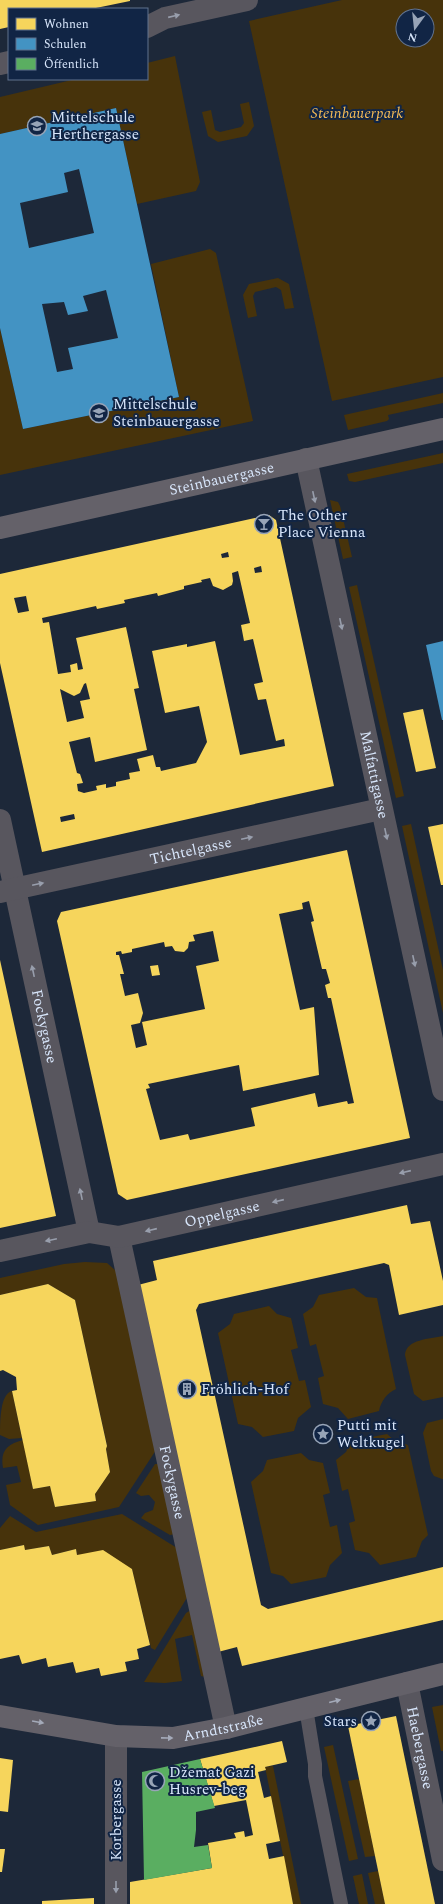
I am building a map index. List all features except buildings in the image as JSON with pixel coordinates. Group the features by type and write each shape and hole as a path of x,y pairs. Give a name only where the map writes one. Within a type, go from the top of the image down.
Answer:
{"street":[{"path":"148,26 165,18 202,5 247,0"},
{"name":"Steinbauergasse","path":"0,528 443,429"},
{"name":"Malfattigasse","path":"306,459 443,1090"},
{"name":"Tichtelgasse","path":"8,891 381,808"},
{"name":"Fockygasse","path":"0,820 8,891 89,1232"},
{"name":"Oppelgasse","path":"0,1251 89,1232 119,1237 443,1164"},
{"name":"Fockygasse","path":"119,1237 226,1728"},
{"name":"Arndtstraße","path":"0,1716 116,1736 173,1738 226,1728 443,1674"},
{"name":"Haebergasse","path":"407,1683 443,1860"},
{"name":"Korbergasse","path":"116,1736 116,1904"}],"lane":[{"path":"306,1708 315,1764 315,1776 341,1904"}],"green space":[{"name":"Steinbauerpark","path":"342,0 443,0 443,377 332,401 249,21"},
{"path":"175,56 200,182 196,191 137,204 116,108 0,134 0,97 72,80 148,80 148,63"},
{"path":"249,102 254,126 247,136 218,142 208,136 202,112 211,110 215,130 220,132 241,127 244,123 240,104"},
{"path":"210,249 216,253 253,421 0,475 0,328 23,429 179,397 151,264"},
{"path":"278,278 289,284 294,308 285,309 281,290 276,287 255,292 253,296 257,316 248,318 243,295 249,284"},
{"path":"443,393 443,403 388,415 389,419 387,421 348,430 344,415"},
{"path":"443,453 443,463 355,482 349,481 347,474"},
{"path":"330,500 338,502 340,506 352,557 343,559"},
{"path":"357,585 404,796 396,798 349,587"},
{"path":"411,824 443,970 443,1013 402,826"},
{"path":"85,1262 107,1263 116,1271 156,1450 119,1507 38,1525 10,1505 6,1485 21,1482 17,1466 3,1468 2,1462 6,1449 9,1446 23,1440 33,1489 50,1486 55,1507 96,1501 95,1494 110,1472 106,1449 107,1445 75,1300 48,1284 0,1295 0,1278 64,1264"},
{"path":"354,1288 366,1297 377,1298 396,1389 385,1398 379,1411 348,1419 338,1408 323,1404 318,1378 324,1376 316,1344 310,1346 303,1314 313,1307 319,1295"},
{"path":"269,1306 277,1314 291,1318 298,1348 291,1350 299,1381 305,1380 311,1407 298,1418 294,1431 263,1437 252,1427 238,1424 218,1333 230,1324 234,1314"},
{"path":"443,1336 443,1397 423,1401 414,1394 405,1355 406,1350 414,1343"},
{"path":"12,1391 22,1438 9,1439 0,1435 0,1423 5,1397"},
{"path":"443,1419 442,1479 434,1476 431,1471 423,1433 427,1423"},
{"path":"387,1434 395,1441 408,1445 428,1535 422,1541 416,1557 380,1565 369,1553 355,1550 349,1523 355,1521 348,1489 342,1491 336,1460 346,1452 351,1441"},
{"path":"301,1453 309,1460 323,1463 330,1493 323,1495 330,1527 337,1525 342,1553 330,1565 326,1577 291,1584 283,1576 271,1573 251,1482 263,1471 267,1460"},
{"path":"155,1464 159,1464 175,1534 170,1535 141,1518 145,1513 153,1510 155,1502 149,1495 141,1496 136,1493"},
{"path":"122,1514 177,1548 188,1596 155,1650 151,1648 132,1569 77,1555 76,1549 52,1555 49,1546 25,1550 23,1545 0,1550 0,1528 10,1516 36,1532"},
{"path":"191,1610 205,1677 201,1676 192,1635 175,1639 182,1681 165,1683 144,1682 186,1613"},
{"path":"443,1705 443,1751 441,1751 432,1707"},
{"path":"333,1745 358,1859 349,1861 324,1747"},
{"path":"273,1766 301,1904 293,1904 265,1767"},
{"path":"359,1779 375,1856 365,1857 348,1781"},
{"path":"378,1871 385,1904 375,1904 368,1873"},
{"path":"362,1874 368,1904 359,1904 353,1876"}],"place":[{"name":"Mittelschule Herthergasse","path":"37,126"},
{"name":"Mittelschule Steinbauergasse","path":"99,413"},
{"name":"The Other Place Vienna","path":"264,524"},
{"name":"Fröhlich-Hof","path":"187,1389"},
{"name":"Putti mit Weltkugel","path":"323,1434"},
{"name":"Stars","path":"371,1721"},
{"name":"Džemat Gazi Husrev-beg","path":"155,1781"}]}
